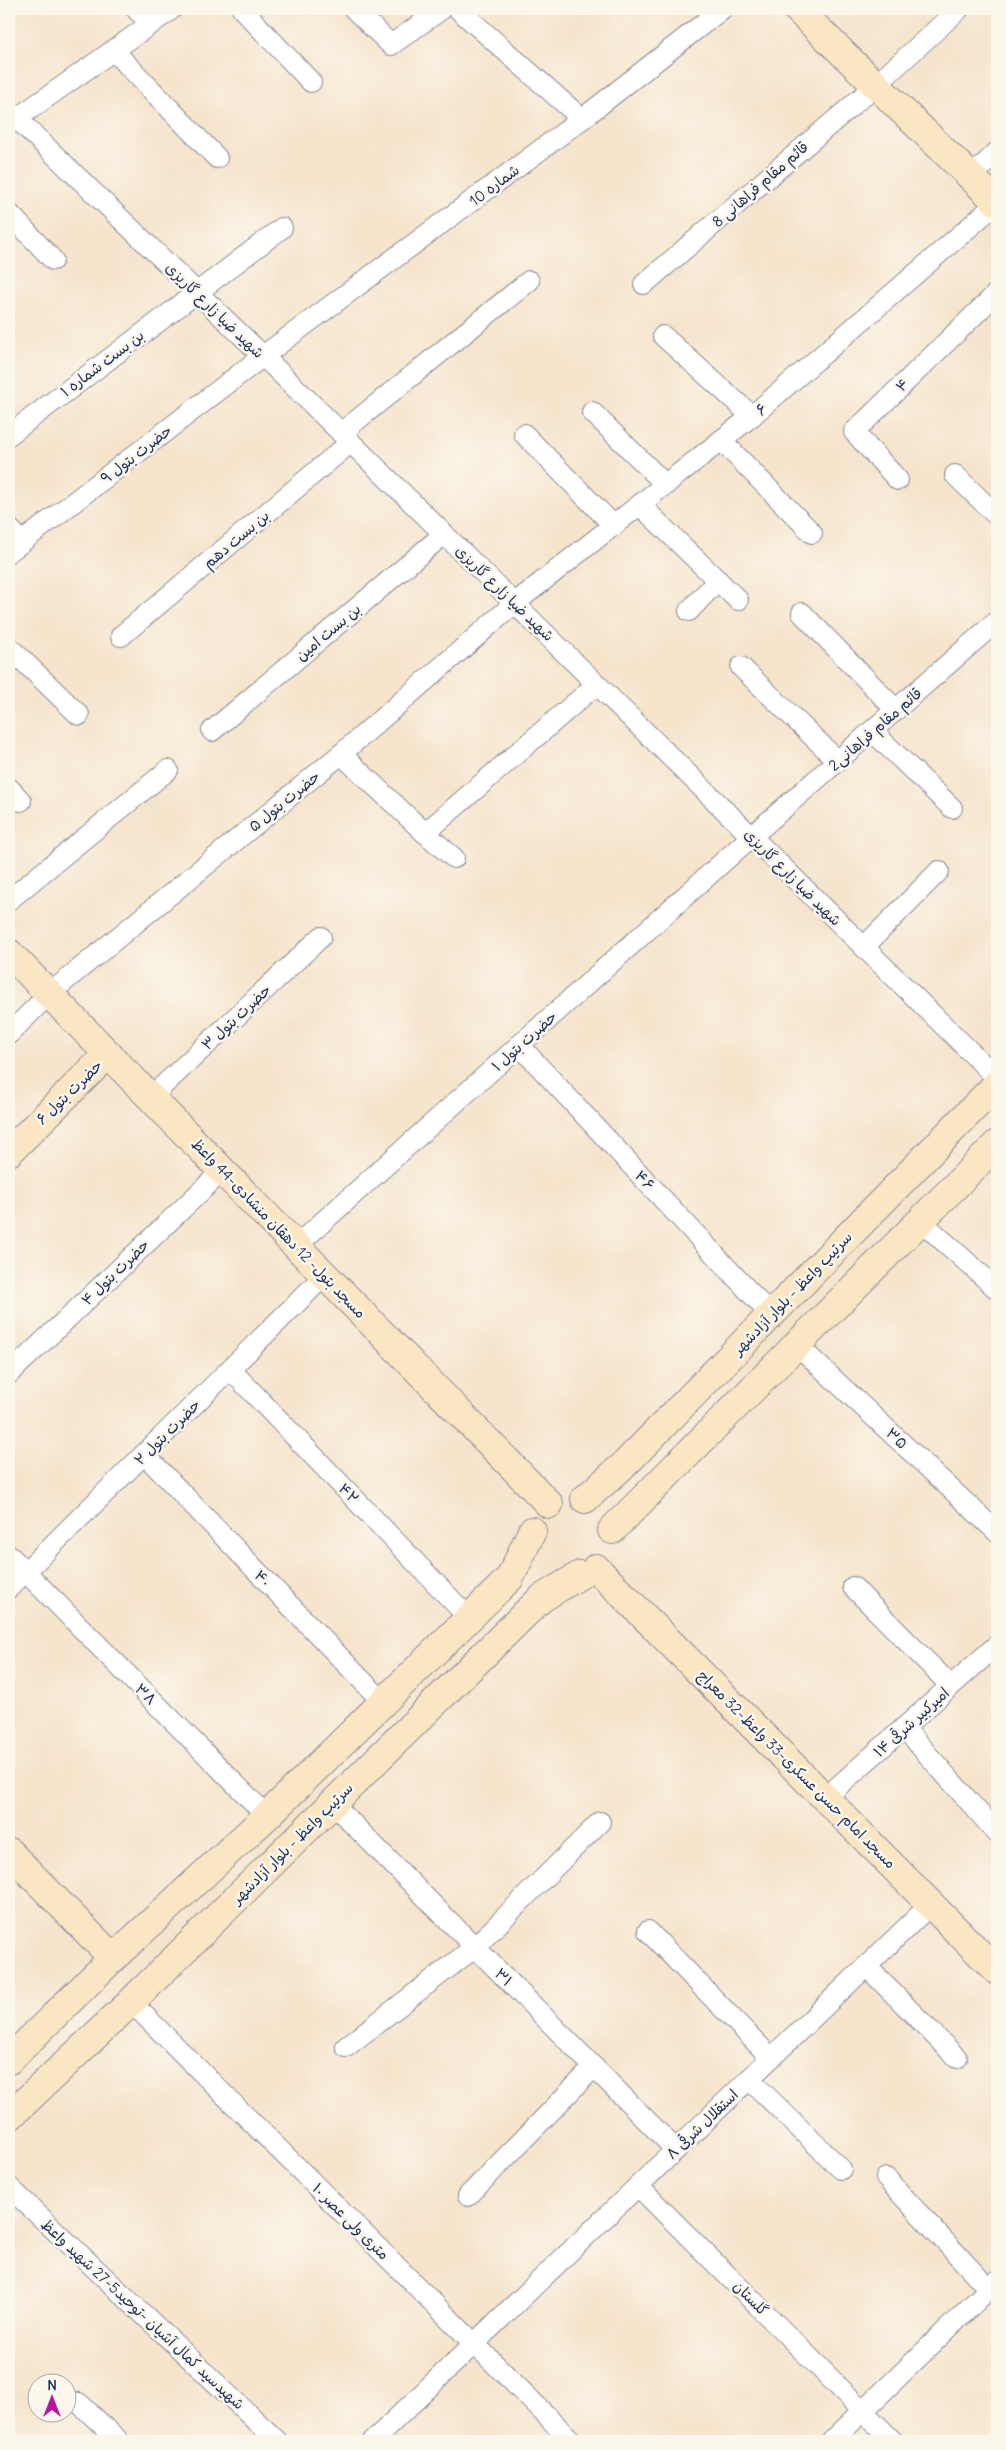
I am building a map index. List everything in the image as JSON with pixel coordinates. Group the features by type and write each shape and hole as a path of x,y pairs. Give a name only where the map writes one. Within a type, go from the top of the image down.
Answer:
{"main road":[{"path":"797,9 997,202"},
{"name":"مسجد بتول- 12 دهقان منشادی-44 واعظ","path":"9,953 549,1504"},
{"name":"حضرت بتول ۶","path":"9,1152 108,1054"},
{"name":"سرتیپ واعظ - بلوار آزادشهر","path":"585,1499 625,1464 997,1084"},
{"path":"612,1530 997,1144"},
{"path":"9,2060 113,1958 267,1816 468,1616 510,1578 540,1513 549,1504 560,1498 585,1499 602,1511 612,1530 609,1551 588,1572 567,1576 544,1566 535,1550 532,1531"},
{"name":"سرتیپ واعظ - بلوار آزادشهر","path":"9,2117 131,2002 526,1613 542,1598 588,1572"},
{"name":"مسجد امام حسن عسکری-33 واعظ-32 معراج","path":"588,1572 825,1798 997,1971"},
{"path":"9,1852 113,1958"}],"street":[{"path":"136,9 151,24"},
{"path":"11,118 172,9"},
{"path":"242,9 311,82"},
{"path":"354,9 391,45 442,9"},
{"path":"458,9 582,119"},
{"name":"شماره 10","path":"263,356 582,119 722,9"},
{"name":"8 قائم مقام فراهانی","path":"644,284 876,85 959,9"},
{"path":"113,50 217,158"},
{"name":"شهید ضیا زارع گاریزی","path":"11,118 263,356 997,1078"},
{"path":"971,177 997,152"},
{"name":"۶","path":"515,603 752,416 997,202"},
{"path":"9,213 53,260"},
{"name":"بن بست شماره ۱","path":"9,435 282,228"},
{"name":"بن بست دهم","path":"121,636 346,438 529,281"},
{"name":"۴","path":"898,480 854,432 997,293"},
{"path":"663,336 752,416"},
{"name":"حضرت بتول ۹","path":"13,540 263,356"},
{"path":"592,412 666,485"},
{"path":"524,434 614,526"},
{"path":"721,440 812,533"},
{"path":"955,475 997,516"},
{"path":"640,505 738,600"},
{"name":"بن بست امین","path":"212,731 444,534"},
{"path":"689,610 718,580"},
{"name":"حضرت بتول ۵","path":"9,1034 49,994 341,754 515,603"},
{"path":"802,613 896,710"},
{"name":"2قائم مقام فراهانی","path":"752,836 997,621"},
{"path":"9,647 79,715"},
{"path":"741,667 838,760"},
{"path":"425,833 597,684"},
{"path":"872,731 952,808"},
{"path":"341,754 454,858"},
{"path":"9,900 168,770"},
{"name":"حضرت بتول ۱","path":"296,1246 752,836"},
{"path":"864,947 939,871"},
{"name":"حضرت بتول ۳","path":"151,1098 322,937"},
{"name":"۴۶","path":"519,1044 771,1315"},
{"name":"حضرت بتول ۴","path":"9,1374 222,1170"},
{"path":"921,1220 997,1289"},
{"name":"حضرت بتول ۲","path":"9,1588 324,1275"},
{"name":"۳۵","path":"797,1344 997,1532"},
{"name":"۴۲","path":"230,1368 468,1616"},
{"name":"۴۰","path":"144,1454 382,1701"},
{"name":"۳۸","path":"9,1555 267,1816"},
{"path":"852,1587 951,1686"},
{"name":"۱۴ امیرکبیر شرقی","path":"825,1798 997,1645"},
{"path":"904,1728 997,1833"},
{"name":"۳۱","path":"333,1804 676,2150"},
{"path":"346,2047 475,1947 600,1822"},
{"name":"استقلال شرقی ۸","path":"373,2441 931,1904"},
{"path":"648,1931 771,2058"},
{"path":"866,1966 958,2058"},
{"name":"۱۰ متری ولی عصر","path":"131,2002 572,2441"},
{"path":"468,2196 594,2067"},
{"path":"750,2079 841,2169"},
{"path":"832,2441 993,2285 886,2178"},
{"name":"گلستان","path":"638,2186 893,2441"},
{"name":"شهيدسید کمال آشيان -توحید5-27 شهید واعظ","path":"9,2187 277,2441"},
{"path":"79,2403 119,2441"}]}
